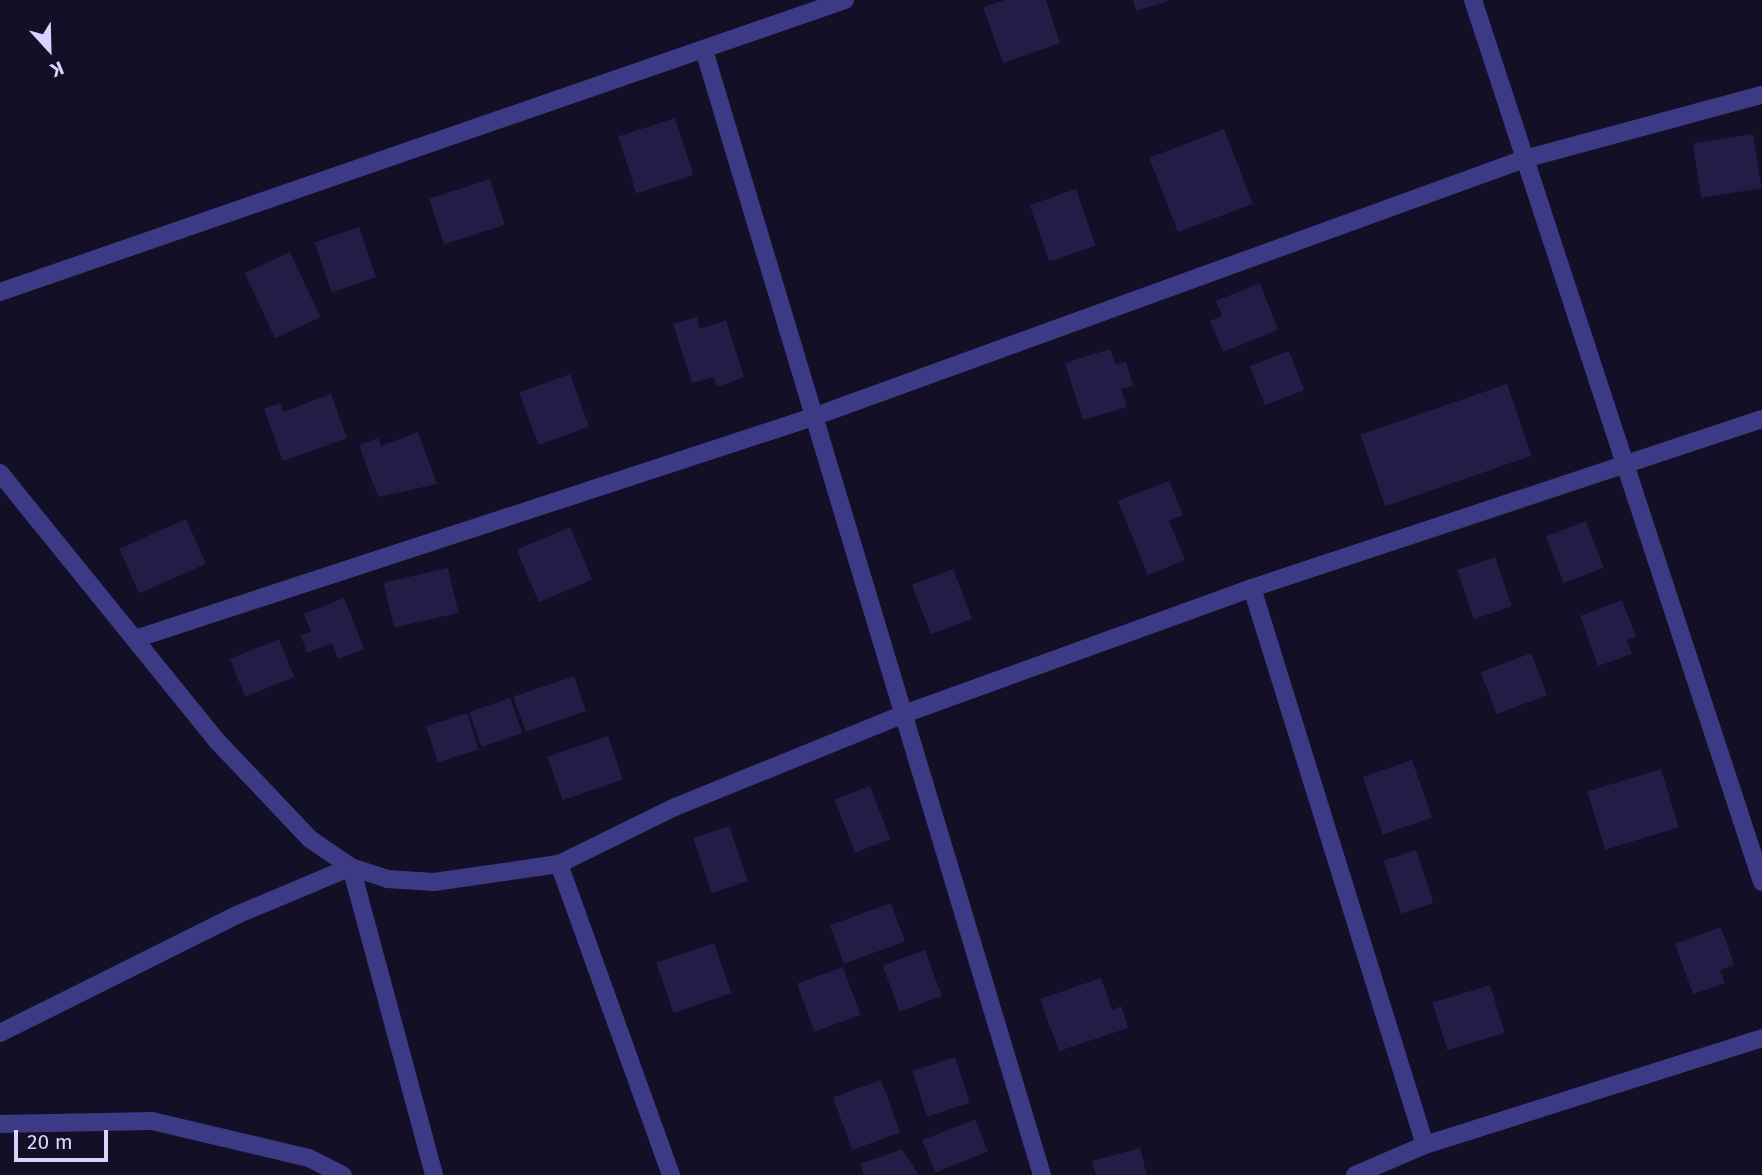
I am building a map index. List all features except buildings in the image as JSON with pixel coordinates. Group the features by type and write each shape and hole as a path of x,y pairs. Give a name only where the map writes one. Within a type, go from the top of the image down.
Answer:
{"street":[{"path":"0,292 845,0"},
{"path":"1473,0 1762,882"},
{"path":"704,50 1042,1175"},
{"path":"135,639 813,417 1524,159 1762,94"},
{"path":"0,473 218,742 310,839 351,867 434,882 559,864 675,807 904,714 1252,588 1762,419"},
{"path":"1252,588 1425,1145"},
{"path":"559,864 671,1175"},
{"path":"0,1033 239,914 351,867"},
{"path":"351,867 434,1175"},
{"path":"1355,1175 1425,1145 1762,1038"},
{"path":"0,1124 152,1121 309,1157 343,1175"}]}
